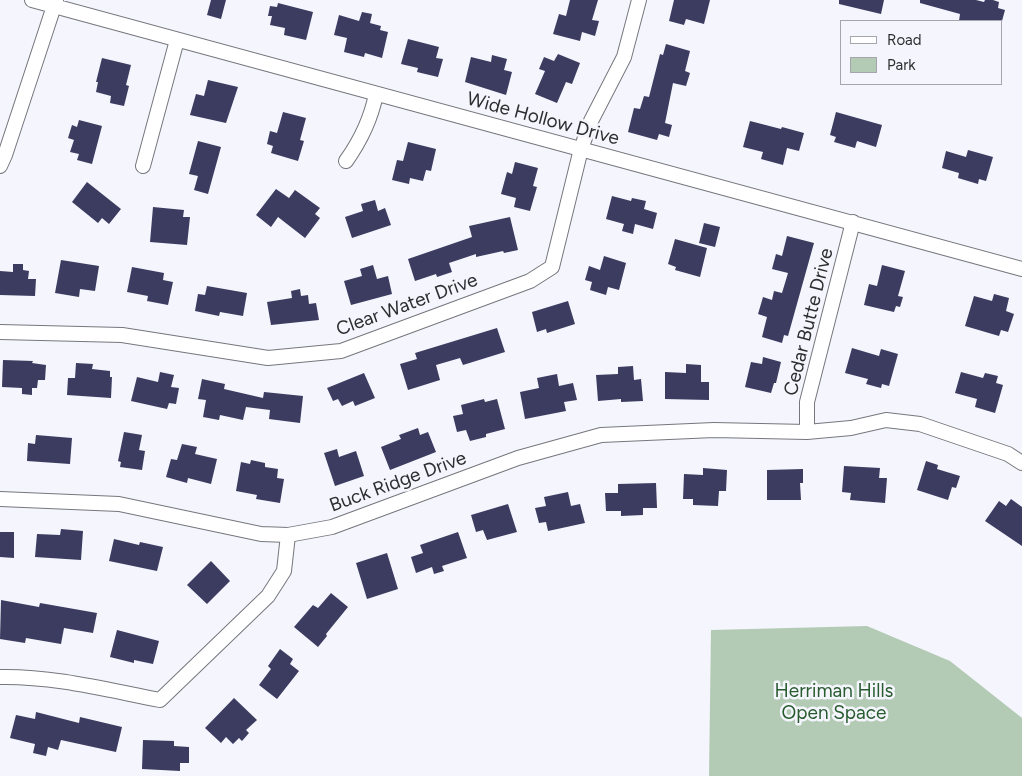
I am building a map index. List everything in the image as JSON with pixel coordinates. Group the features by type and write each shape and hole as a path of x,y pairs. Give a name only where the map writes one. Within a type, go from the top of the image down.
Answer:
{"street":[{"name":"Wide Hollow Drive","path":"32,0 55,4 177,40 1022,269"},
{"name":"Clear Water Drive","path":"0,332 122,335 268,358 341,351 530,281 552,267 581,149 591,121 624,57 639,0"},
{"path":"0,166 55,4"},
{"path":"143,166 177,40"},
{"path":"346,161 359,143 372,111 376,94"},
{"name":"Cedar Butte Drive","path":"807,432 807,402 853,222"},
{"name":"Buck Ridge Drive","path":"0,499 119,504 261,534 288,535 332,527 518,458 601,435 714,430 807,432 852,428 886,420 920,424 1008,454 1022,463"},
{"path":"0,677 18,676 58,681 160,700 268,596 284,571 288,535"}],"green space":[{"name":"Herriman Hills Open Space","path":"867,626 950,661 1022,718 1022,776 709,776 711,630"}],"building":[{"path":"211,0 226,0 221,19 207,15"},
{"path":"570,0 598,0 592,20 599,21 595,36 582,32 580,41 553,34 559,14 566,16"},
{"path":"674,0 710,0 704,24 686,19 684,25 669,21"},
{"path":"839,0 884,0 881,14 839,4"},
{"path":"920,0 976,0 984,2 985,0 993,0 999,2 998,8 1005,10 1002,21 959,20 960,14 920,3"},
{"path":"278,3 313,12 306,40 284,35 285,28 270,25 272,16 268,16 270,6 277,7"},
{"path":"362,12 372,14 370,23 381,26 380,30 388,32 382,58 365,53 364,57 344,52 347,38 334,35 339,15 359,21"},
{"path":"408,39 439,47 436,58 443,59 438,77 417,72 418,68 401,64"},
{"path":"666,44 690,51 685,71 690,73 686,86 673,83 665,123 672,125 669,137 659,134 657,140 628,132 634,108 640,109 644,96 649,97 660,54 663,55"},
{"path":"558,54 580,63 572,84 566,82 557,103 535,94 545,71 539,69 544,57 554,61"},
{"path":"492,55 507,59 504,70 512,72 506,95 465,82 471,57 491,62"},
{"path":"102,58 131,65 126,85 129,86 124,106 110,103 111,96 96,92 98,82 96,82"},
{"path":"208,80 238,87 226,123 190,115 196,94 204,96"},
{"path":"283,112 306,118 300,140 304,141 298,161 271,153 273,146 267,144 270,131 277,133"},
{"path":"836,112 882,125 876,147 857,141 855,148 834,142 836,137 830,135"},
{"path":"79,120 102,126 92,164 77,160 79,154 70,152 74,140 68,138 72,125 77,127"},
{"path":"750,121 804,133 799,151 787,148 783,165 761,159 763,152 743,147"},
{"path":"198,141 221,147 208,194 194,190 198,176 189,174"},
{"path":"408,142 436,149 431,171 426,170 423,181 410,178 409,184 392,180 397,160 403,161"},
{"path":"968,150 993,157 986,181 979,179 978,184 958,178 959,173 942,168 946,151 966,157"},
{"path":"515,162 538,168 533,186 537,187 530,211 514,207 516,198 501,194 507,172 512,174"},
{"path":"87,182 121,209 109,224 102,218 98,223 72,202"},
{"path":"276,189 289,198 295,190 320,208 315,214 320,218 305,238 278,217 271,227 256,215"},
{"path":"612,196 631,201 632,198 646,201 644,209 657,213 653,229 635,224 633,234 622,231 624,224 606,219"},
{"path":"375,200 378,211 385,208 391,225 352,238 345,217 363,211 361,204"},
{"path":"153,207 184,210 183,217 190,217 187,245 150,242"},
{"path":"510,217 518,250 476,257 476,254 449,263 452,272 437,277 436,274 415,281 408,259 472,237 469,226"},
{"path":"704,223 720,227 715,247 699,243"},
{"path":"787,236 814,243 788,336 784,335 782,343 762,337 767,317 758,314 763,297 772,300 774,291 782,293 788,273 772,269 776,254 782,256"},
{"path":"675,239 707,248 700,277 675,270 676,267 668,264"},
{"path":"604,256 626,263 619,290 608,287 606,295 590,290 592,282 585,280 589,266 600,270"},
{"path":"61,260 99,266 95,291 80,289 79,297 55,293"},
{"path":"13,264 23,264 23,270 29,271 28,279 36,279 35,296 0,295 0,271 13,272"},
{"path":"373,265 377,279 388,276 392,294 351,305 344,281 362,276 360,269"},
{"path":"882,265 905,271 898,296 903,297 900,307 896,306 894,312 864,305 869,284 877,286"},
{"path":"132,267 164,273 163,280 173,282 168,305 147,301 148,296 127,292"},
{"path":"207,286 247,293 243,316 220,312 219,316 195,311 198,294 205,295"},
{"path":"300,289 301,296 308,295 309,304 316,303 319,320 271,325 267,302 292,298 291,291"},
{"path":"994,294 1009,298 1006,311 1014,314 1008,332 1001,330 999,336 965,326 974,296 992,301"},
{"path":"568,301 575,324 547,333 546,329 537,332 532,312"},
{"path":"497,328 505,352 463,365 460,358 436,365 440,380 408,390 400,364 417,359 415,353"},
{"path":"852,348 879,356 881,349 898,354 889,386 882,384 881,388 866,384 868,379 845,373"},
{"path":"763,357 781,362 776,383 774,383 771,393 745,387 751,362 762,364"},
{"path":"3,360 33,361 32,363 46,365 45,380 38,380 37,388 32,388 32,395 22,394 22,388 2,387"},
{"path":"76,363 93,364 92,369 110,371 110,377 112,377 111,398 67,395 68,378 75,378"},
{"path":"686,364 701,365 701,382 709,382 709,400 665,399 665,372 686,373"},
{"path":"633,366 634,380 641,379 643,401 621,402 621,399 598,401 596,375 618,374 618,367"},
{"path":"160,372 174,375 171,387 179,388 176,404 169,403 167,409 131,401 137,377 158,382"},
{"path":"961,372 983,378 985,373 998,376 996,383 1003,385 995,413 975,407 977,399 955,393"},
{"path":"364,373 375,398 355,406 353,401 342,406 338,399 333,401 327,388"},
{"path":"557,374 559,386 573,383 577,400 564,402 566,411 525,419 520,392 539,388 537,378"},
{"path":"202,379 225,384 224,389 263,398 264,392 303,396 300,423 269,419 270,410 246,407 243,420 220,415 219,420 203,417 206,400 198,399"},
{"path":"484,399 485,402 497,399 505,429 470,441 466,430 457,432 453,416 463,414 461,405"},
{"path":"418,428 420,435 428,432 436,452 390,470 381,447 401,439 399,435"},
{"path":"124,432 142,435 139,450 145,451 142,470 120,467 121,462 118,461"},
{"path":"36,435 72,438 70,464 27,461 28,443 35,444"},
{"path":"182,444 197,447 195,454 217,459 211,484 188,478 187,483 166,477 171,459 177,460"},
{"path":"337,449 339,457 356,451 364,476 335,486 324,453"},
{"path":"251,460 265,463 265,467 278,469 277,478 284,479 280,503 256,499 257,495 236,491 241,462 250,464"},
{"path":"926,461 938,465 937,469 960,476 956,488 952,487 948,500 917,490"},
{"path":"844,466 880,468 879,478 887,478 885,503 850,500 851,493 842,492"},
{"path":"703,468 727,470 726,491 719,491 718,506 693,505 693,499 683,499 684,474 703,475"},
{"path":"803,469 803,483 800,483 801,500 767,500 767,470"},
{"path":"656,483 657,508 643,508 643,515 621,516 621,511 606,511 605,493 618,493 618,484"},
{"path":"568,492 571,506 580,504 585,523 548,531 546,522 539,523 535,508 546,506 544,497"},
{"path":"1011,499 1022,507 1022,546 985,521 999,501 1006,506"},
{"path":"508,504 517,532 487,540 483,530 476,532 471,515"},
{"path":"61,529 83,531 81,560 35,557 37,534 60,535"},
{"path":"0,532 14,532 14,558 0,557"},
{"path":"458,532 467,558 442,566 444,571 434,574 432,567 416,573 411,557 423,553 420,545"},
{"path":"114,539 139,545 140,542 163,547 157,571 109,561"},
{"path":"387,553 398,589 367,599 356,563"},
{"path":"211,561 230,581 207,604 187,585"},
{"path":"331,593 348,607 318,647 294,627 313,605 318,608"},
{"path":"1,600 39,607 40,603 97,613 93,633 64,628 61,644 26,638 25,643 0,639"},
{"path":"117,630 159,641 153,664 134,660 134,663 110,657"},
{"path":"280,649 293,659 290,664 299,671 277,699 259,685 271,669 268,666"},
{"path":"234,698 257,720 246,730 249,733 242,741 239,738 233,744 226,737 221,743 205,728"},
{"path":"36,712 79,723 80,717 122,727 116,752 61,740 58,750 48,747 46,756 33,753 35,744 10,738 16,715 35,719"},
{"path":"143,740 174,741 174,746 189,747 189,763 180,763 180,771 142,769"}]}
